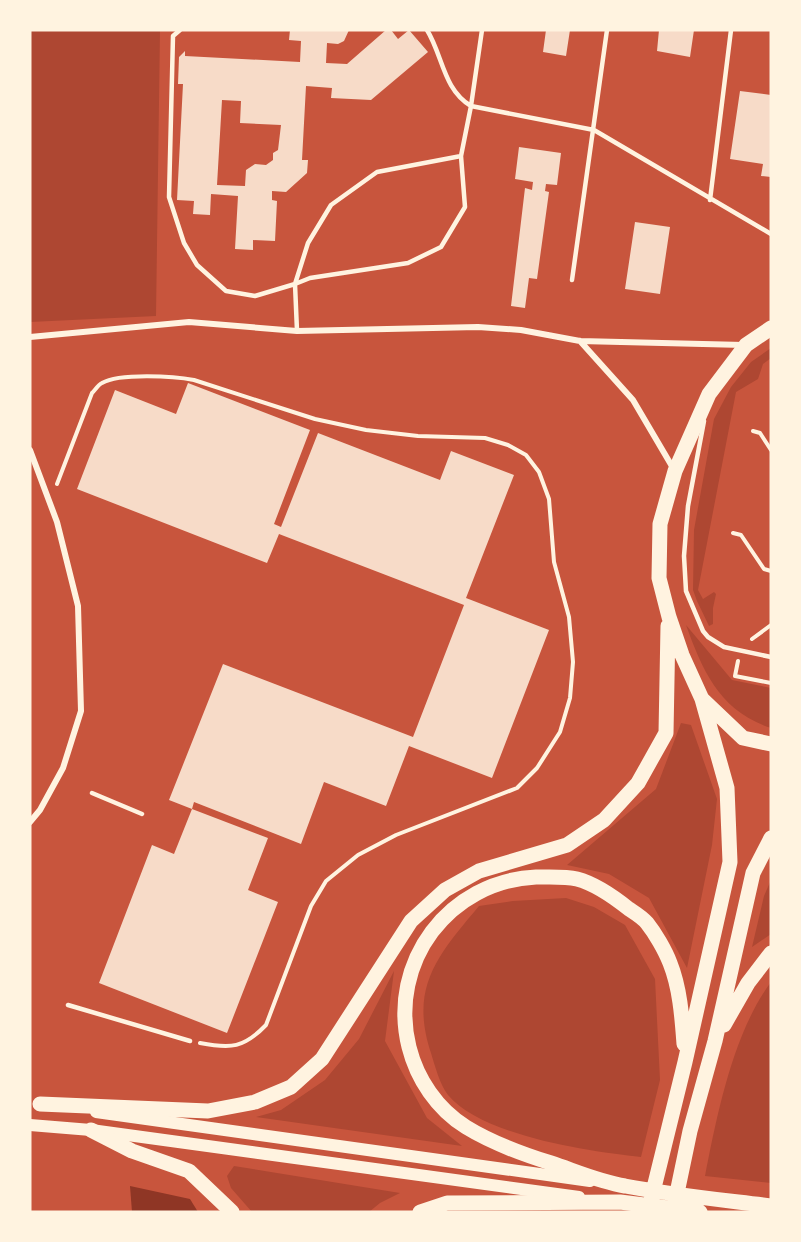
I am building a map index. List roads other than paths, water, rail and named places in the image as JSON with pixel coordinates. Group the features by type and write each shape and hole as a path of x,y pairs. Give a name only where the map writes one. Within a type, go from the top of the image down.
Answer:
{"main road":[{"path":"648,1212 685,1062 730,862 727,788 702,699 682,655 659,578 660,524 675,471 709,394 746,345 771,328"},
{"path":"35,1103 208,1111 255,1102 291,1087 322,1059 411,921 445,890 479,871 567,845 604,820 638,783 666,733 669,617"},
{"path":"702,699 743,738 771,744"},
{"path":"673,1212 690,1131 716,1041 753,873 771,838"},
{"path":"685,1062 680,999 670,962 646,922 612,895 578,879 522,878 491,886 467,898 446,914 429,935 416,957 404,1008 406,1035 413,1063 425,1088 444,1109 465,1126 533,1157 696,1208 771,1196"},
{"path":"716,1041 748,983 771,953"},
{"path":"35,1103 623,1186"},
{"path":"30,1125 91,1130 620,1202 696,1208 771,1206"},
{"path":"91,1130 132,1151 189,1172 232,1212"},
{"path":"420,1212 447,1203 620,1202"}],"street":[{"path":"30,338 189,322 297,331 478,327 520,330 580,341 746,345"},
{"path":"580,341 633,400 675,471"},
{"path":"30,450 57,522 78,606 81,711 63,768 40,810 30,822"}],"lane":[{"path":"180,30 173,36 169,197 184,243 197,265 226,291 255,296 296,285 310,278 408,263 441,248 465,207 461,156 482,30"},
{"path":"428,30 450,85 460,100 471,106 594,130 771,234"},
{"path":"572,280 607,30"},
{"path":"710,200 731,30"},
{"path":"297,331 296,285 309,243 331,205 377,172 461,156"},
{"path":"709,394 688,506 684,556 686,591 703,631 708,637 732,649 771,657"},
{"path":"92,793 142,814"},
{"path":"68,1005 190,1041"}]}
